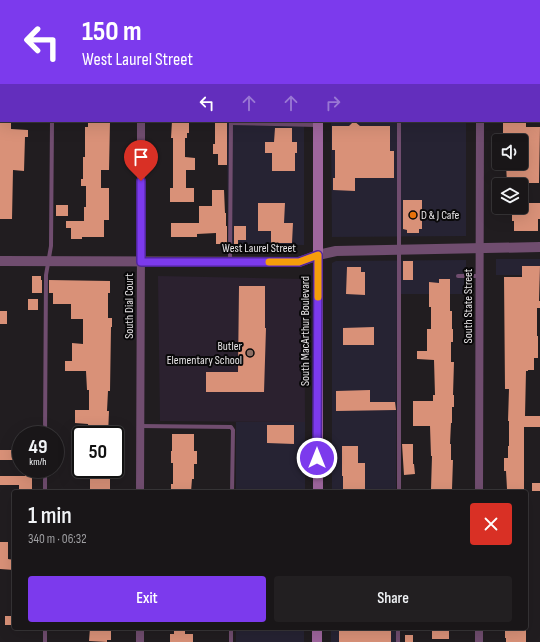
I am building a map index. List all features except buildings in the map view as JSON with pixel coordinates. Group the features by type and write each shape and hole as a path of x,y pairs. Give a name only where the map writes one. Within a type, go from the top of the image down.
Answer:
{"main road":[{"name":"South MacArthur Boulevard","path":"318,123 318,490"},
{"path":"317,630 317,642"}],"street":[{"name":"South Dial Court","path":"140,490 141,122"},
{"name":"South State Street","path":"479,490 480,122"},
{"name":"West Laurel Street","path":"0,261 299,262 318,255 336,251 540,247"},
{"path":"140,630 140,642"},
{"path":"479,630 479,642"}],"lane":[{"path":"45,426 46,275 51,243 52,122"},
{"path":"230,262 231,122 318,123"},
{"path":"399,122 399,490"},
{"path":"458,276 480,276"},
{"path":"140,426 231,427 233,430 232,490"},
{"path":"45,478 45,490"},
{"path":"45,630 45,642"},
{"path":"231,630 231,642"},
{"path":"398,630 398,642"}],"shaded area":[{"path":"227,122 304,122 304,245 228,244"},
{"path":"331,122 466,122 466,236 332,237"},
{"path":"496,259 540,259 540,281 534,281 523,275 496,275"},
{"path":"466,260 466,294 397,294 396,490 332,490 332,263 336,261"},
{"path":"158,276 304,279 305,422 160,421"},
{"path":"236,422 305,422 305,490 236,490"},
{"path":"236,630 304,630 304,642 236,642"},
{"path":"331,630 396,630 396,642 331,642"}],"slow traffic":[{"path":"269,262 299,262 318,255 318,297"}],"place":[{"name":"D & J Cafe","path":"413,215"},
{"name":"Butler Elementary School","path":"250,353"}],"route":[{"path":"141,181 141,262 299,262 318,255 317,458"}]}
